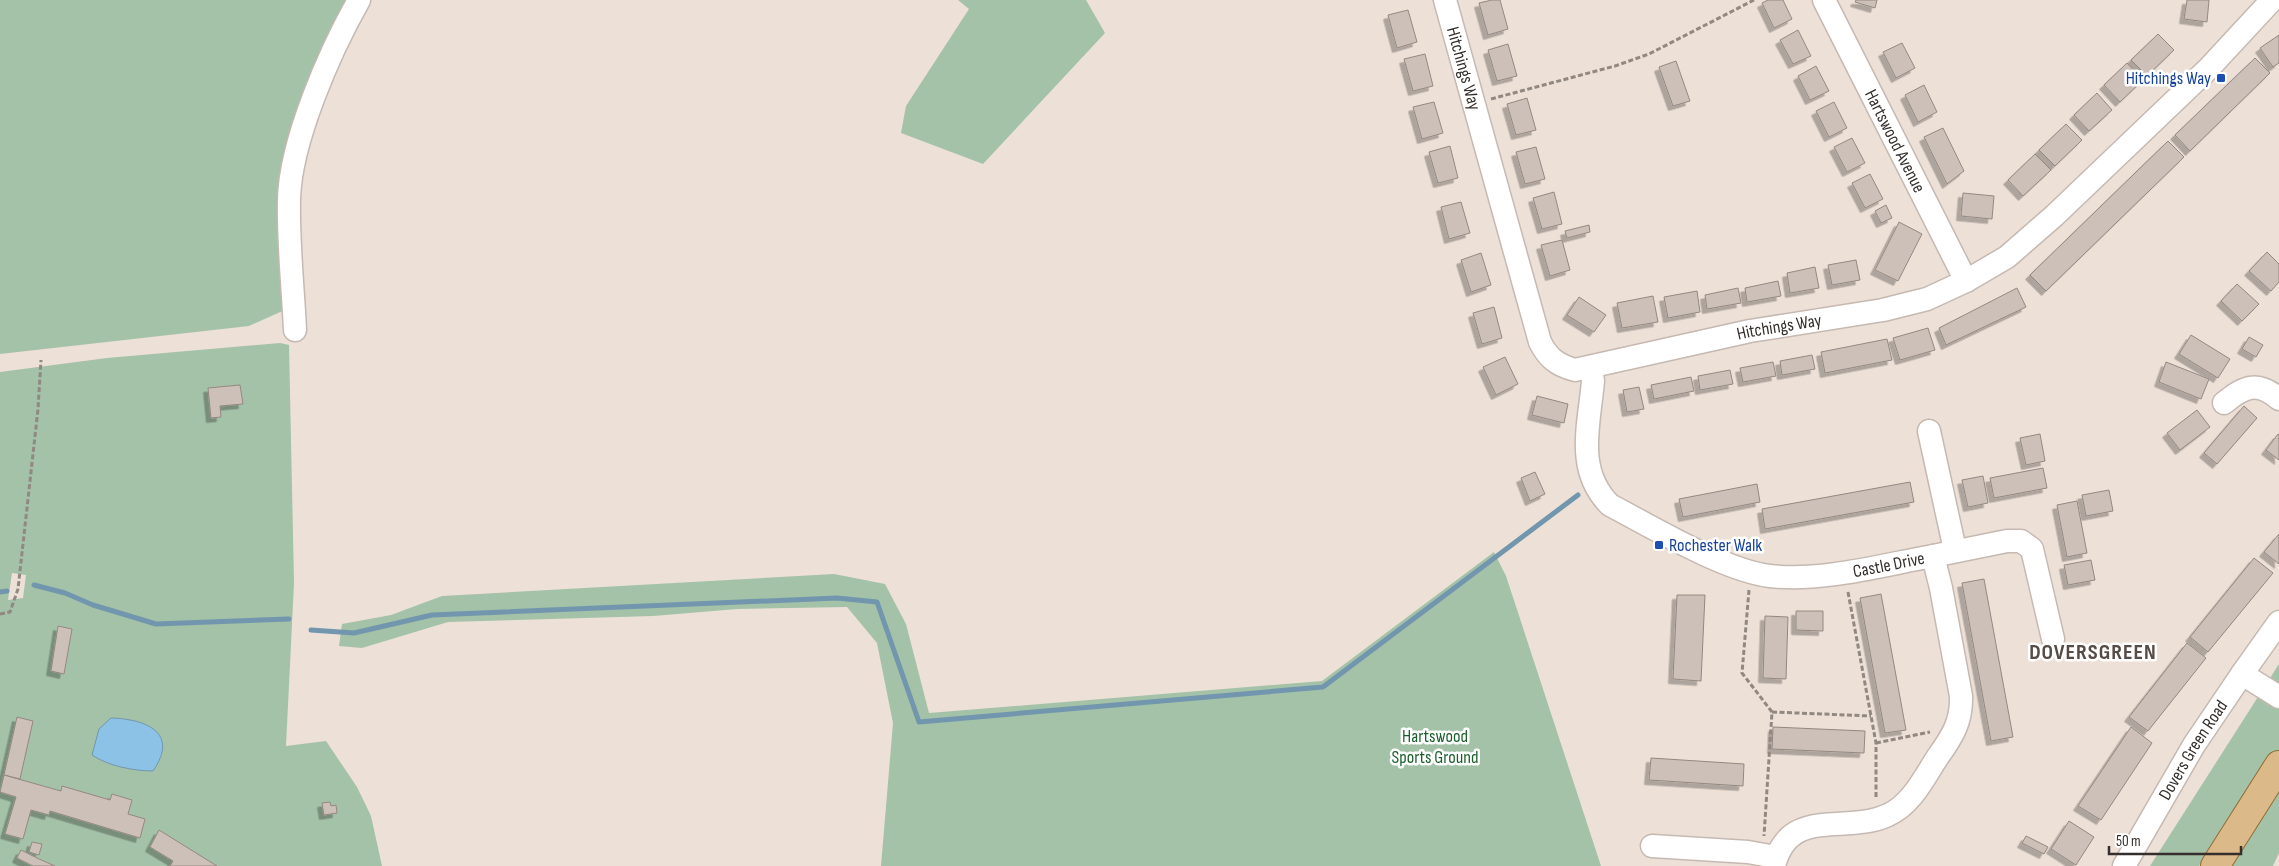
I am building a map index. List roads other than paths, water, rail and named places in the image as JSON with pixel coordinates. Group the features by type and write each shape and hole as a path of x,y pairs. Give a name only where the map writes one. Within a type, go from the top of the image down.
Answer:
{"main road":[{"path":"2215,866 2279,765"}],"street":[{"path":"295,330 289,200 293,159 330,59 359,0"},
{"name":"Hitchings Way","path":"1446,0 1540,342 1546,355 1560,366 1575,370 1750,331 1883,310 1927,299 1966,281 2007,257 2054,216 2209,68 2272,0"},
{"name":"Hartswood Avenue","path":"1824,0 1966,281"},
{"name":"Castle Drive","path":"1591,367 1593,381 1587,463 1591,479 1598,493 1610,506 1715,558 1750,572 1770,576 1794,577 1845,572 1933,556 1941,588 1961,696 1962,710 1954,734 1903,805 1889,815 1876,819 1802,828 1788,837 1775,862"},
{"path":"2224,403 2241,389 2253,387 2267,390 2279,399"},
{"path":"1929,431 1955,550"},
{"path":"1933,556 1955,550 2007,541 2021,541 2032,549 2053,639"},
{"name":"Dovers Green Road","path":"2124,866 2194,745 2279,622"},
{"path":"2242,674 2279,698"},
{"path":"1652,846 1748,852 1775,862"}],"water":[{"path":"111,718 136,721 155,730 161,737 163,746 160,758 153,771 121,767 92,755 99,729"}],"waterway":[{"path":"311,630 354,633 432,615 837,598 877,602 919,722 1323,687 1578,495"},
{"path":"34,585 65,593 93,605 156,624 289,619"},
{"path":"0,592 7,591"}],"place":[{"name":"Hitchings Way","path":"2221,78"},
{"name":"Rochester Walk","path":"1659,545"}],"district":[{"name":"DOVERSGREEN","path":"2093,652"}],"park label":[{"name":"Hartswood Sports Ground","path":"1435,746"}]}
